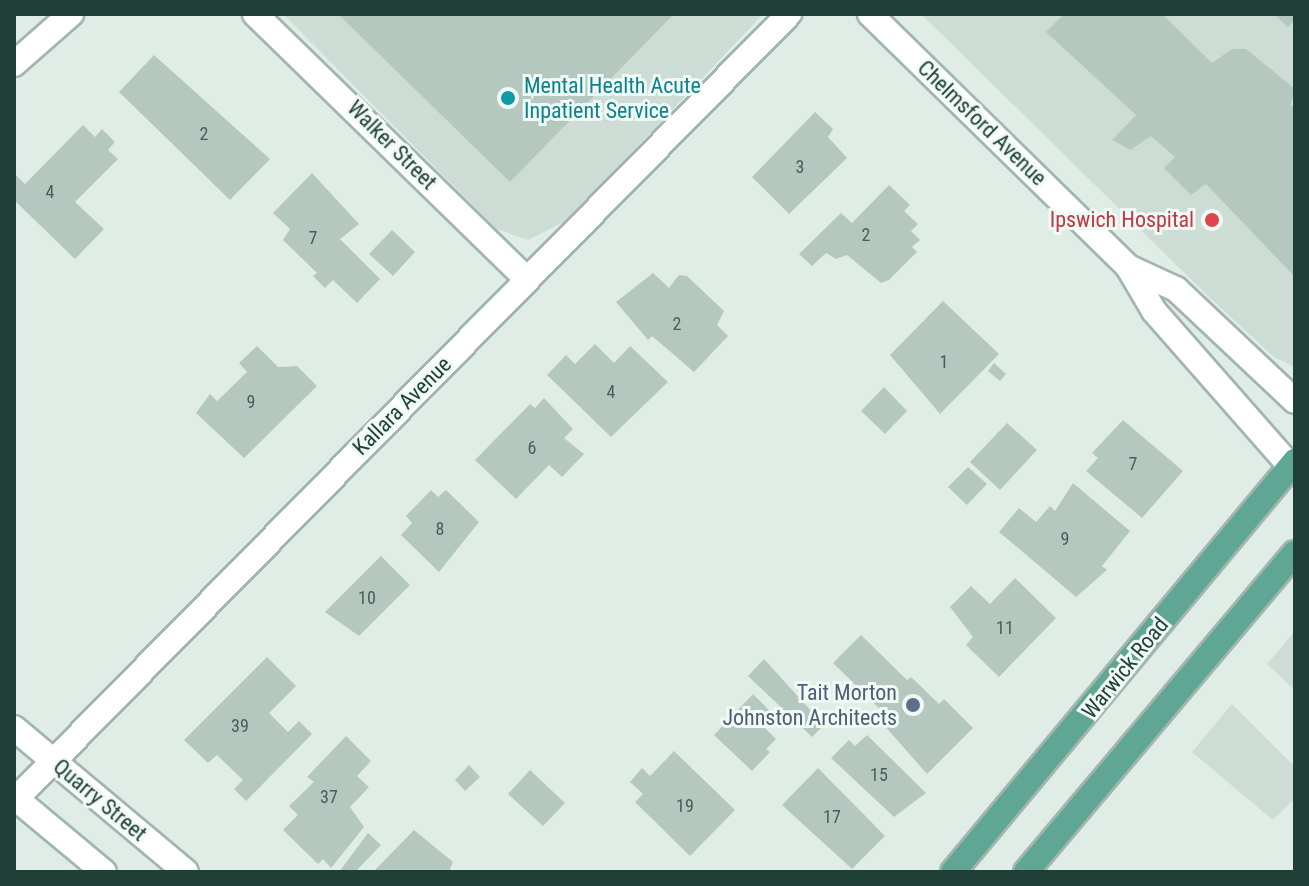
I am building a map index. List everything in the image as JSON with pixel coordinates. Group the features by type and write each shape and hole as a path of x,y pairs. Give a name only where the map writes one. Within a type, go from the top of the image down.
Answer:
{"main road":[{"name":"Warwick Road","path":"953,872 1294,466"},
{"path":"1026,872 1295,553"}],"street":[{"path":"14,64 71,14"},
{"name":"Walker Street","path":"255,14 527,279"},
{"name":"Kallara Avenue","path":"15,798 789,14"},
{"name":"Chelmsford Avenue","path":"870,14 1128,267 1154,311 1294,466"},
{"name":"Chelmsford Avenue","path":"1128,267 1176,289 1295,401"},
{"name":"Quarry Street","path":"14,728 186,872"},
{"path":"15,798 104,872"}],"shaded area":[{"path":"283,14 763,14 568,220 528,240 495,228"},
{"name":"Ipswich Hospital","path":"921,14 1295,14 1295,367 1274,357 1207,295"},
{"path":"1295,631 1295,690 1267,664"},
{"path":"1232,704 1295,767 1295,798 1273,820 1192,752"}],"building":[{"name":"Mental Health Acute Inpatient Service","path":"338,14 674,14 510,182"},
{"path":"1064,14 1162,14 1212,63 1232,49 1246,49 1295,89 1290,106 1295,106 1295,277 1206,184 1191,195 1164,168 1175,157 1151,136 1130,150 1112,140 1136,115 1046,32"},
{"path":"1274,14 1295,14 1295,20 1288,27"},
{"path":"154,55 270,159 230,200 119,92"},
{"path":"815,112 833,129 828,137 847,158 789,214 752,177"},
{"path":"83,125 95,137 102,129 115,142 108,150 118,159 75,202 104,229 75,259 14,200 14,173 25,184"},
{"path":"312,173 359,224 340,239 380,279 357,303 333,280 325,288 313,276 317,273 283,240 290,229 273,213"},
{"path":"889,185 910,205 904,211 918,224 911,231 920,240 912,247 917,252 889,280 881,283 847,255 836,259 826,253 812,266 799,254 841,213 852,223"},
{"path":"392,230 415,252 393,276 369,254"},
{"path":"653,273 669,288 679,275 687,276 724,311 717,325 728,336 694,372 652,336 648,340 616,302"},
{"path":"943,301 999,354 940,414 890,355"},
{"path":"595,344 614,363 630,346 668,382 611,437 547,375 566,355 575,364"},
{"path":"257,346 278,367 297,366 317,386 244,458 196,413 210,394 217,401 247,372 239,363"},
{"path":"994,363 1006,374 1000,381 988,371"},
{"path":"884,387 907,411 885,434 861,411"},
{"path":"544,398 573,429 564,438 584,454 562,477 549,465 516,499 475,460 530,404 535,408"},
{"path":"1123,420 1183,471 1142,518 1086,471 1098,458 1092,453"},
{"path":"1007,423 1037,450 1000,490 970,462"},
{"path":"968,467 987,484 967,505 948,487"},
{"path":"1073,483 1130,531 1102,566 1107,570 1076,597 999,532 1019,508 1036,522 1050,506 1055,511"},
{"path":"431,490 438,497 446,490 479,522 439,572 401,535 412,523 406,516"},
{"path":"381,556 410,585 359,636 325,612"},
{"path":"1015,578 1056,618 999,677 966,645 973,637 950,607 971,586 990,604"},
{"name":"Tait Morton Johnston Architects","path":"861,635 907,680 911,677 939,704 944,699 973,728 927,774 876,716 882,711 833,663"},
{"path":"267,657 296,686 269,713 288,732 299,721 312,734 246,801 234,789 243,780 217,755 208,763 184,740"},
{"path":"764,659 824,725 812,737 748,676"},
{"path":"753,694 776,717 765,728 776,739 766,749 770,752 752,771 714,735"},
{"path":"867,735 926,793 894,817 831,758 849,740 855,746"},
{"path":"346,736 371,761 357,776 369,787 350,807 364,827 331,868 323,859 318,864 283,830 298,815 289,806 314,782 307,777"},
{"path":"674,751 735,810 690,856 635,802 643,794 630,782 642,768 650,776"},
{"path":"469,765 480,777 465,791 455,780"},
{"path":"818,768 885,836 852,869 782,805"},
{"path":"530,770 565,803 543,826 508,794"},
{"path":"414,830 453,862 449,872 373,872"},
{"path":"368,833 381,845 355,872 339,872"}],"place":[{"name":"Mental Health Acute Inpatient Service","path":"508,98"},
{"name":"Ipswich Hospital","path":"1212,220"},
{"name":"Tait Morton Johnston Architects","path":"913,705"}]}
